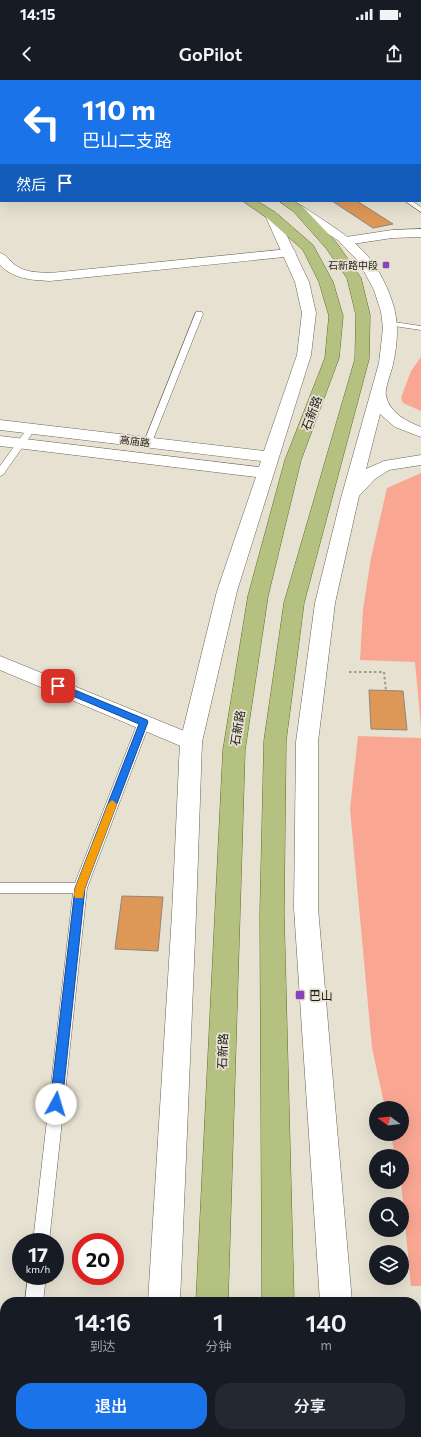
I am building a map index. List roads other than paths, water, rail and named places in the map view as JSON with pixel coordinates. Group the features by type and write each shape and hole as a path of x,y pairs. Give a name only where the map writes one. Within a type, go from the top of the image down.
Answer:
{"main road":[{"name":"石新路","path":"254,202 285,208 331,245 354,278 363,315 362,359 294,603 275,741 272,914 278,1297"},
{"name":"石新路","path":"212,1297 234,750 258,596 293,460 332,358 336,316 326,282 285,208"}],"street":[{"path":"285,208 346,241 367,264 376,278 385,300 390,323 386,363 350,498 325,603 307,742 306,908 336,1297"},
{"path":"164,1297 184,914 191,742 227,591 304,355 309,313 302,282 289,253 285,208"},
{"path":"346,241 392,234 421,233"},
{"path":"0,257 10,269 27,276 50,276 289,253"},
{"path":"378,395 386,411 402,424 421,432"},
{"name":"高庙路","path":"0,425 148,442 267,465"},
{"name":"高庙路","path":"0,441 267,465"},
{"path":"350,498 364,478 371,472 384,466 421,460"},
{"path":"0,662 191,742"}],"lane":[{"path":"409,202 421,210"},
{"path":"148,442 199,314"},
{"path":"390,323 421,328"},
{"path":"0,473 32,428"},
{"path":"42,1233 80,888 144,722"},
{"path":"0,888 80,888"},
{"path":"35,1297 36,1285"}],"place":[{"name":"石新路中段","path":"386,265"},
{"name":"巴山","path":"300,995"}]}
